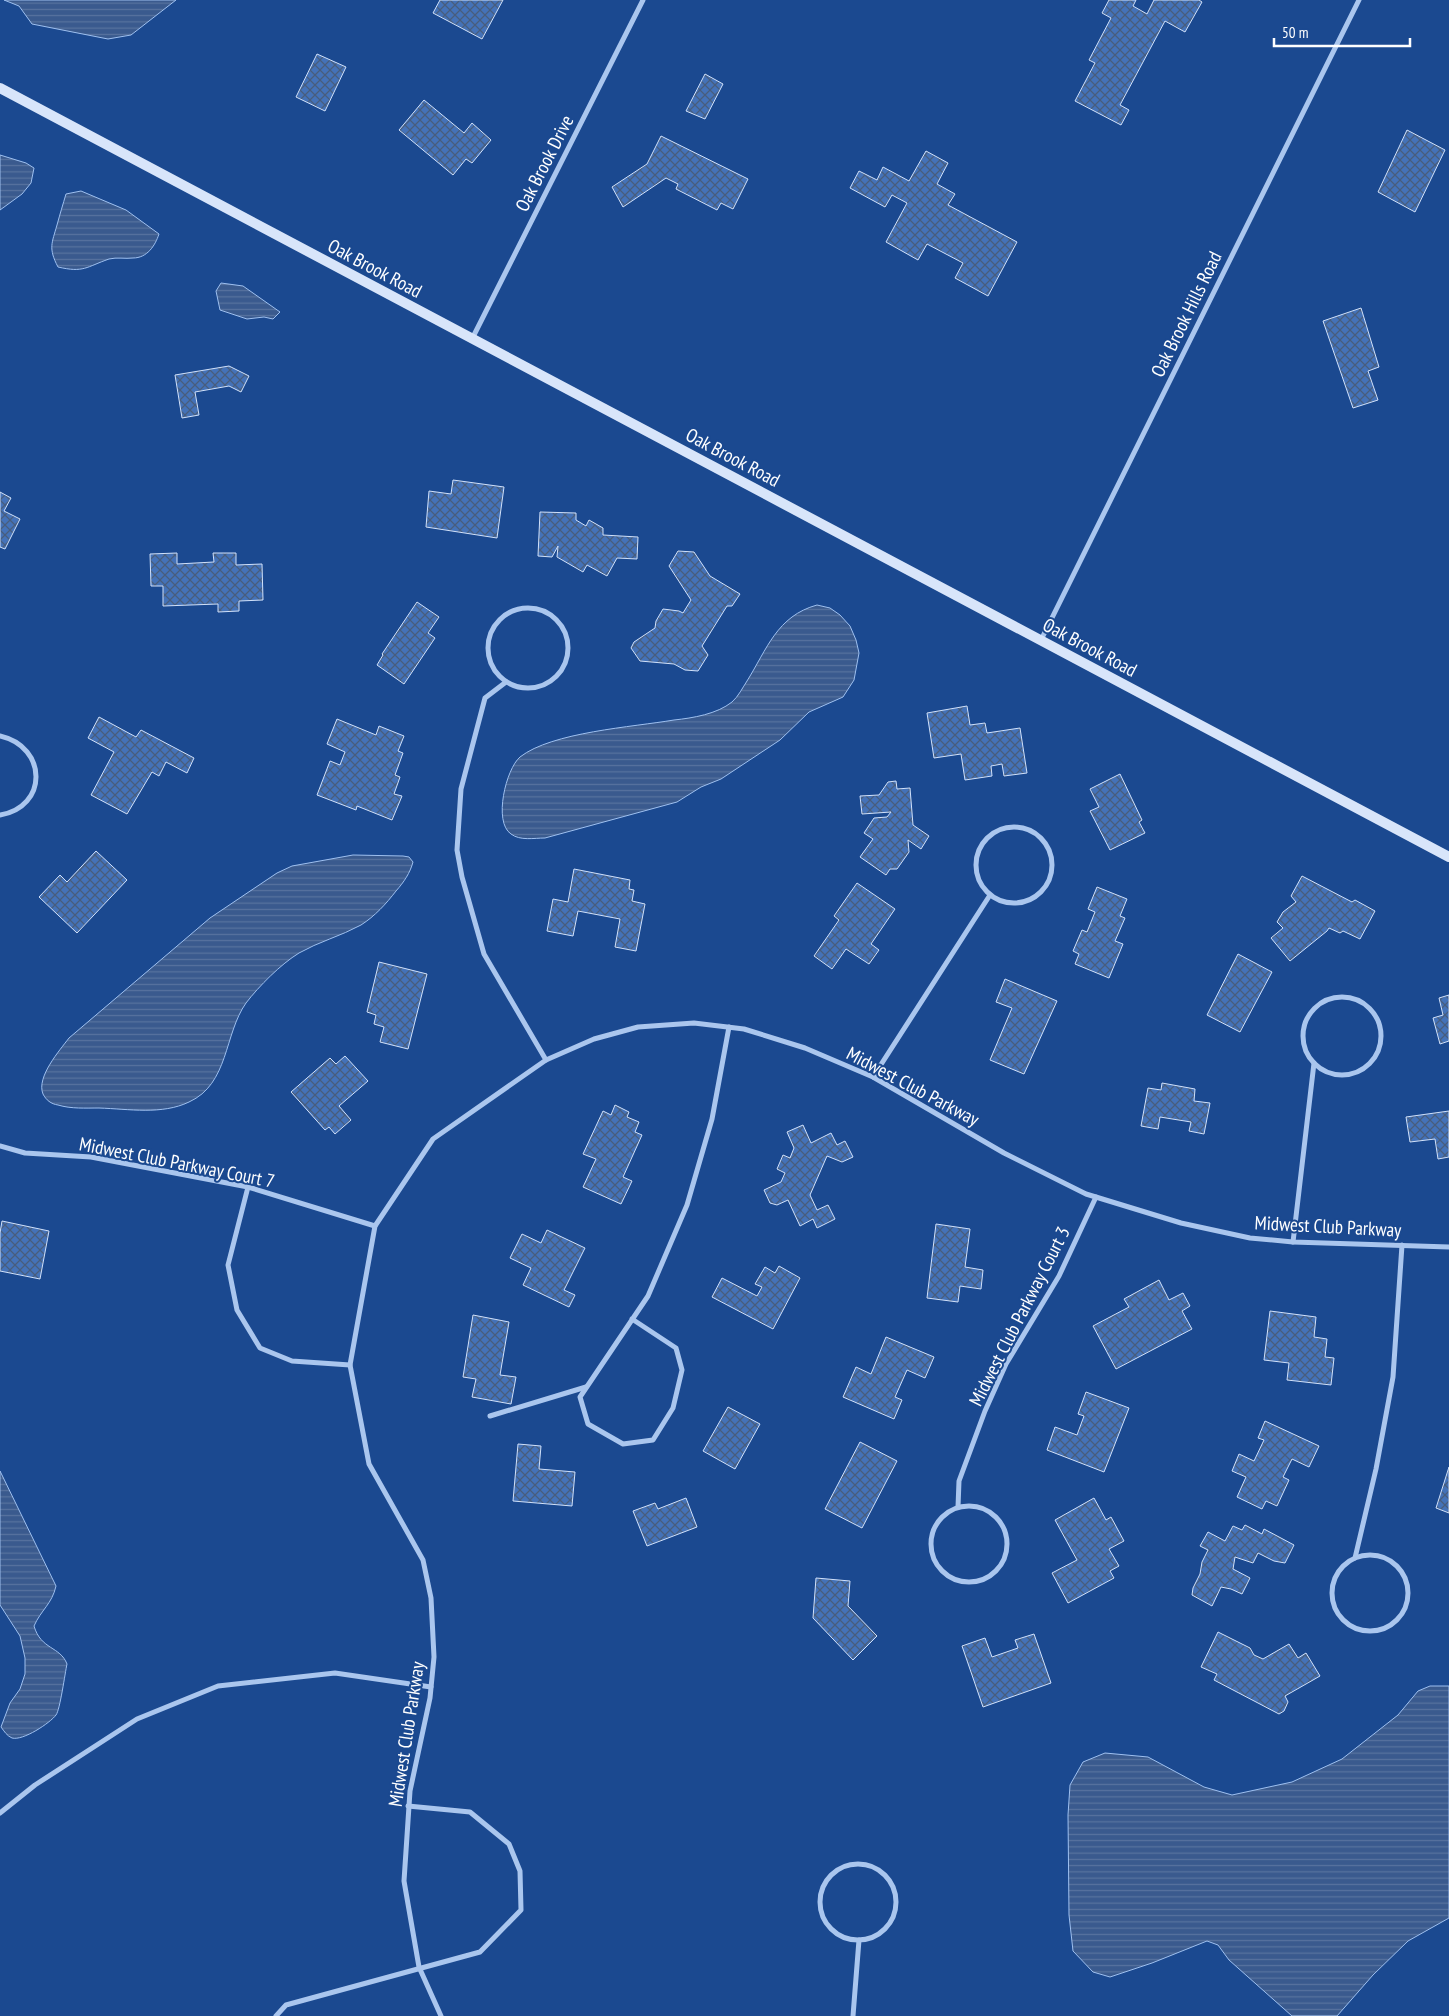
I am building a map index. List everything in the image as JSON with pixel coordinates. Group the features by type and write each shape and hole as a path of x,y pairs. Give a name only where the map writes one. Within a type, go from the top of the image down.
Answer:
{"main road":[{"name":"Oak Brook Road","path":"0,88 1449,858"}],"street":[{"name":"Oak Brook Drive","path":"472,339 643,0"},
{"name":"Oak Brook Hills Road","path":"1041,641 1359,0"},
{"path":"522,609 536,609 548,614 559,623 565,633 568,650 564,666 549,682 538,687 516,687 506,682 496,672 489,660 488,646 491,633 498,621 509,613 522,609"},
{"path":"506,682 485,698 461,788 457,850 462,877 484,954 546,1060"},
{"path":"0,736 11,738 23,745 31,756 36,768 36,780 32,793 25,804 14,811 0,815"},
{"path":"1012,827 1024,828 1036,833 1045,842 1051,859 1050,877 1045,888 1036,896 1025,901 1013,903 1001,900 990,894 982,885 977,873 976,860 980,847 988,837 999,830 1012,827"},
{"path":"873,1077 990,894"},
{"path":"1293,1242 1314,1064 1307,1054 1303,1043 1303,1031 1306,1020 1321,1003 1332,998 1344,997 1355,999 1365,1004 1374,1014 1380,1025 1382,1038 1379,1051 1367,1066 1350,1075 1337,1075 1324,1071 1314,1064"},
{"name":"Midwest Club Parkway","path":"441,2016 420,1968 404,1881 410,1791 431,1687 434,1657 431,1598 423,1560 369,1464 350,1365 375,1226 433,1139 546,1060 594,1039 638,1027 694,1023 744,1029 805,1048 873,1077 1004,1153 1096,1198 1181,1223 1250,1238 1293,1242 1449,1247"},
{"path":"632,1319 676,1348 682,1370 673,1408 653,1440 623,1444 588,1424 580,1397 632,1319 648,1296 687,1205 712,1119 729,1027"},
{"name":"Midwest Club Parkway Court 7","path":"0,1146 26,1153 91,1157 248,1187 375,1226"},
{"path":"248,1187 228,1265 236,1310 260,1348 292,1361 350,1365"},
{"name":"Midwest Club Parkway Court 3","path":"958,1507 959,1481 985,1411 1006,1364 1059,1276 1096,1198"},
{"path":"1355,1558 1367,1555 1380,1556 1396,1566 1406,1582 1408,1595 1405,1607 1398,1618 1388,1626 1376,1630 1363,1630 1351,1626 1341,1618 1334,1606 1332,1595 1335,1578 1345,1564 1355,1558 1376,1469 1393,1377 1402,1245"},
{"path":"490,1416 587,1387"},
{"path":"971,1506 983,1508 994,1515 1002,1524 1007,1536 1007,1548 1001,1565 987,1578 975,1582 963,1582 951,1578 937,1564 930,1546 932,1533 938,1522 947,1512 958,1507 971,1506"},
{"path":"0,1812 35,1785 137,1719 218,1686 335,1672 431,1687"},
{"path":"276,2016 286,2005 480,1952 521,1910 520,1871 509,1844 470,1812 408,1806"},
{"path":"860,1863 873,1866 884,1873 892,1883 896,1896 896,1909 892,1921 883,1931 872,1938 859,1940 847,1938 832,1928 822,1913 820,1901 825,1884 836,1870 847,1865 860,1863"},
{"path":"853,2016 859,1940"}],"water":[{"path":"4,0 176,0 131,35 108,39 32,24 19,6"},
{"path":"0,155 26,163 34,168 31,183 22,194 0,210"},
{"path":"81,191 126,210 159,234 150,251 142,256 109,259 90,267 79,269 58,267 53,255 52,246 66,194"},
{"path":"221,283 243,286 280,312 273,319 264,317 247,319 220,310 216,291"},
{"path":"817,605 830,608 840,615 850,626 856,640 859,653 854,680 843,697 809,712 780,740 721,779 701,787 677,802 545,838 519,838 511,834 506,828 503,819 503,796 510,772 520,757 534,749 572,736 689,718 719,710 732,702 736,697 767,646 783,625 803,610"},
{"path":"353,855 403,856 409,857 413,862 402,884 371,918 353,929 299,953 278,969 257,990 239,1015 219,1071 212,1083 202,1094 179,1106 157,1110 68,1107 53,1104 46,1098 42,1087 46,1072 69,1038 210,918 277,873 292,866"},
{"path":"0,1471 56,1586 52,1598 34,1626 41,1640 60,1654 67,1664 61,1699 56,1715 36,1731 17,1738 9,1736 1,1727 10,1703 20,1689 25,1674 25,1658 20,1636 0,1605"},
{"path":"1430,1686 1449,1686 1449,1918 1408,1941 1373,1975 1337,2016 1292,2016 1229,1960 1218,1945 1207,1941 1110,1977 1093,1972 1073,1951 1069,1915 1068,1815 1070,1785 1083,1762 1105,1753 1148,1757 1204,1787 1232,1795 1292,1782 1342,1759 1398,1715 1418,1691"}],"building":[{"path":"440,0 503,0 482,39 433,13"},
{"path":"1109,0 1136,0 1133,6 1147,14 1154,0 1199,0 1202,2 1185,32 1165,21 1120,105 1129,110 1121,125 1075,101 1095,63 1089,60 1111,18 1102,13"},
{"path":"317,54 346,67 325,111 296,97"},
{"path":"705,74 723,84 705,119 686,111"},
{"path":"424,100 464,133 472,123 491,140 472,163 466,159 453,175 399,130"},
{"path":"1407,130 1445,150 1415,212 1378,192"},
{"path":"661,136 748,179 733,209 721,203 717,210 676,189 678,184 666,178 623,207 612,187 647,164"},
{"path":"926,151 948,163 937,184 955,194 948,205 1017,242 988,296 955,278 963,263 927,244 918,260 886,242 907,203 892,195 885,207 850,188 859,171 877,180 883,167 909,181"},
{"path":"1361,308 1379,367 1368,371 1378,400 1353,408 1323,321"},
{"path":"229,366 249,376 241,392 229,386 195,392 199,415 182,418 175,375"},
{"path":"453,480 504,487 497,538 426,527 429,491 451,494"},
{"path":"0,492 11,498 4,511 20,519 5,549 0,547"},
{"path":"540,512 576,513 576,520 586,526 589,520 603,528 603,535 638,537 637,559 617,558 607,576 587,565 583,572 557,557 558,546 552,557 538,556"},
{"path":"678,551 694,552 710,576 740,594 732,606 727,606 702,646 708,655 698,671 685,670 674,664 640,661 631,648 634,642 655,628 656,621 663,609 683,613 691,600 669,566"},
{"path":"177,553 177,564 214,562 213,553 236,553 236,565 262,564 263,600 239,601 239,611 218,612 218,604 163,606 163,586 151,586 150,554"},
{"path":"417,602 439,617 428,633 435,638 404,684 377,665 382,654"},
{"path":"967,706 970,725 985,723 987,733 1020,728 1027,773 1004,776 1002,764 991,766 992,776 965,780 961,754 934,758 927,713"},
{"path":"99,717 136,737 141,730 194,758 187,773 166,762 159,776 152,772 127,814 91,795 114,752 88,738"},
{"path":"337,719 376,735 379,726 404,736 398,751 403,753 395,775 400,777 394,794 402,796 392,820 357,806 356,810 317,795 330,761 340,765 345,752 327,744"},
{"path":"1120,774 1142,820 1139,822 1145,833 1110,850 1090,811 1099,807 1090,789"},
{"path":"896,781 897,789 910,788 913,825 929,836 921,849 908,840 909,852 897,869 890,869 886,875 860,857 873,839 864,833 874,818 887,817 891,812 862,814 860,796 879,795 888,782"},
{"path":"96,851 127,880 77,933 39,897 60,875 67,882"},
{"path":"574,869 630,880 629,889 634,890 632,901 645,904 636,951 615,947 620,919 578,911 573,936 547,931 553,899 568,902"},
{"path":"1302,876 1352,902 1355,900 1375,911 1360,939 1343,931 1340,933 1329,928 1290,961 1271,938 1283,928 1277,922 1283,912 1296,902 1291,896"},
{"path":"857,883 895,909 871,944 879,950 869,964 846,949 832,969 814,956 839,920 834,916"},
{"path":"1097,887 1127,899 1120,916 1125,918 1115,941 1123,944 1109,978 1075,964 1079,954 1073,951 1082,930 1087,932 1095,912 1088,909"},
{"path":"1238,954 1272,972 1240,1032 1207,1015"},
{"path":"379,962 427,974 408,1049 380,1042 384,1027 374,1024 376,1015 367,1012"},
{"path":"1005,979 1057,1001 1024,1074 990,1060 1012,1008 996,1002"},
{"path":"1449,995 1449,1041 1440,1044 1433,1018 1443,1015 1439,998"},
{"path":"345,1056 368,1081 339,1106 351,1120 335,1134 329,1127 325,1130 291,1092 330,1058 336,1064"},
{"path":"1162,1083 1195,1089 1194,1101 1210,1103 1204,1134 1189,1131 1191,1122 1160,1117 1158,1129 1141,1126 1148,1088 1161,1090"},
{"path":"615,1105 629,1112 627,1117 639,1122 635,1132 642,1135 623,1177 632,1181 621,1204 583,1187 596,1159 583,1154 603,1111 611,1115"},
{"path":"1449,1111 1449,1157 1438,1159 1435,1139 1410,1142 1406,1117"},
{"path":"803,1125 811,1143 831,1133 837,1145 845,1141 853,1157 842,1162 827,1156 810,1195 817,1210 828,1205 835,1219 817,1228 813,1219 800,1226 788,1200 777,1205 770,1203 764,1190 781,1182 785,1173 777,1169 783,1155 790,1158 794,1148 787,1132"},
{"path":"2,1221 49,1231 40,1279 0,1271 0,1233"},
{"path":"936,1224 970,1229 965,1267 983,1270 981,1289 960,1286 958,1302 927,1298"},
{"path":"547,1230 585,1248 564,1290 575,1295 569,1307 523,1285 531,1268 510,1258 522,1234 541,1243"},
{"path":"779,1266 800,1278 773,1329 712,1297 722,1278 757,1296 762,1287 755,1284 765,1267 775,1273"},
{"path":"1159,1280 1169,1300 1183,1293 1190,1306 1182,1311 1192,1329 1116,1369 1093,1326 1129,1307 1124,1299"},
{"path":"1270,1311 1316,1317 1314,1337 1327,1339 1325,1357 1334,1358 1331,1385 1287,1380 1289,1363 1264,1360"},
{"path":"473,1315 509,1322 500,1375 516,1377 511,1404 472,1397 476,1379 463,1377"},
{"path":"886,1337 934,1357 925,1378 907,1370 895,1397 902,1400 894,1419 843,1397 856,1367 871,1374"},
{"path":"1086,1392 1129,1408 1104,1472 1047,1450 1055,1427 1077,1435 1084,1416 1078,1414"},
{"path":"728,1407 760,1424 735,1469 703,1451"},
{"path":"1265,1421 1319,1446 1309,1467 1292,1459 1283,1477 1289,1480 1277,1506 1266,1501 1262,1509 1237,1497 1246,1477 1232,1471 1239,1454 1254,1461 1264,1440 1258,1438"},
{"path":"860,1442 897,1461 862,1528 825,1509"},
{"path":"518,1444 541,1446 539,1469 575,1472 572,1506 513,1501"},
{"path":"1449,1467 1449,1513 1436,1508"},
{"path":"686,1498 697,1527 647,1546 633,1511 655,1503 658,1509"},
{"path":"1094,1498 1106,1520 1111,1517 1124,1541 1109,1549 1119,1566 1110,1571 1114,1578 1068,1603 1052,1573 1077,1560 1055,1520"},
{"path":"1245,1525 1262,1534 1264,1529 1294,1545 1285,1563 1274,1561 1258,1553 1253,1563 1235,1557 1233,1569 1250,1578 1242,1594 1221,1587 1212,1606 1192,1595 1193,1588 1200,1574 1202,1562 1208,1550 1200,1546 1208,1532 1225,1541 1233,1526 1242,1530"},
{"path":"816,1578 850,1581 848,1606 877,1636 853,1660 813,1618"},
{"path":"1218,1632 1250,1648 1254,1655 1263,1659 1289,1644 1298,1658 1306,1653 1320,1676 1285,1696 1288,1702 1284,1711 1279,1714 1214,1680 1217,1674 1201,1667"},
{"path":"1034,1634 1051,1683 983,1707 962,1646 985,1638 992,1657 1018,1648 1015,1640"}]}
